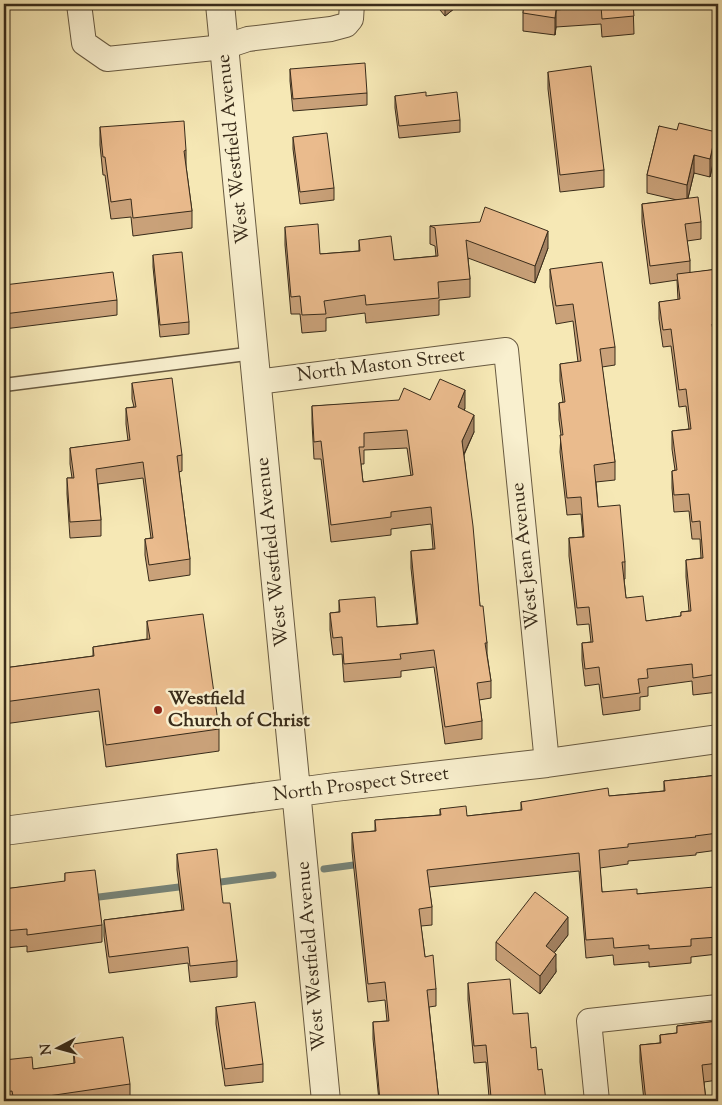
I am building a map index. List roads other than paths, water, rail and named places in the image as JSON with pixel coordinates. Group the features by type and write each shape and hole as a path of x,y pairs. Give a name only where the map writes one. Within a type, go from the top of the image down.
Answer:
{"street":[{"path":"79,4 84,44 107,59 224,47 248,39 331,29 346,25 351,19 352,4"},
{"name":"West Westfield Avenue","path":"220,4 326,1101"},
{"name":"North Maston Street","path":"257,382 506,350"},
{"name":"West Jean Avenue","path":"506,350 547,762"},
{"name":"North Prospect Street","path":"4,831 718,739"},
{"path":"597,1101 589,1021 718,1007"}],"lane":[{"path":"4,385 254,353"}],"waterway":[{"path":"324,869 361,864"},
{"path":"213,883 273,875"},
{"path":"91,898 187,886"}],"place":[{"name":"Westfield Church of Christ","path":"158,710"}]}
